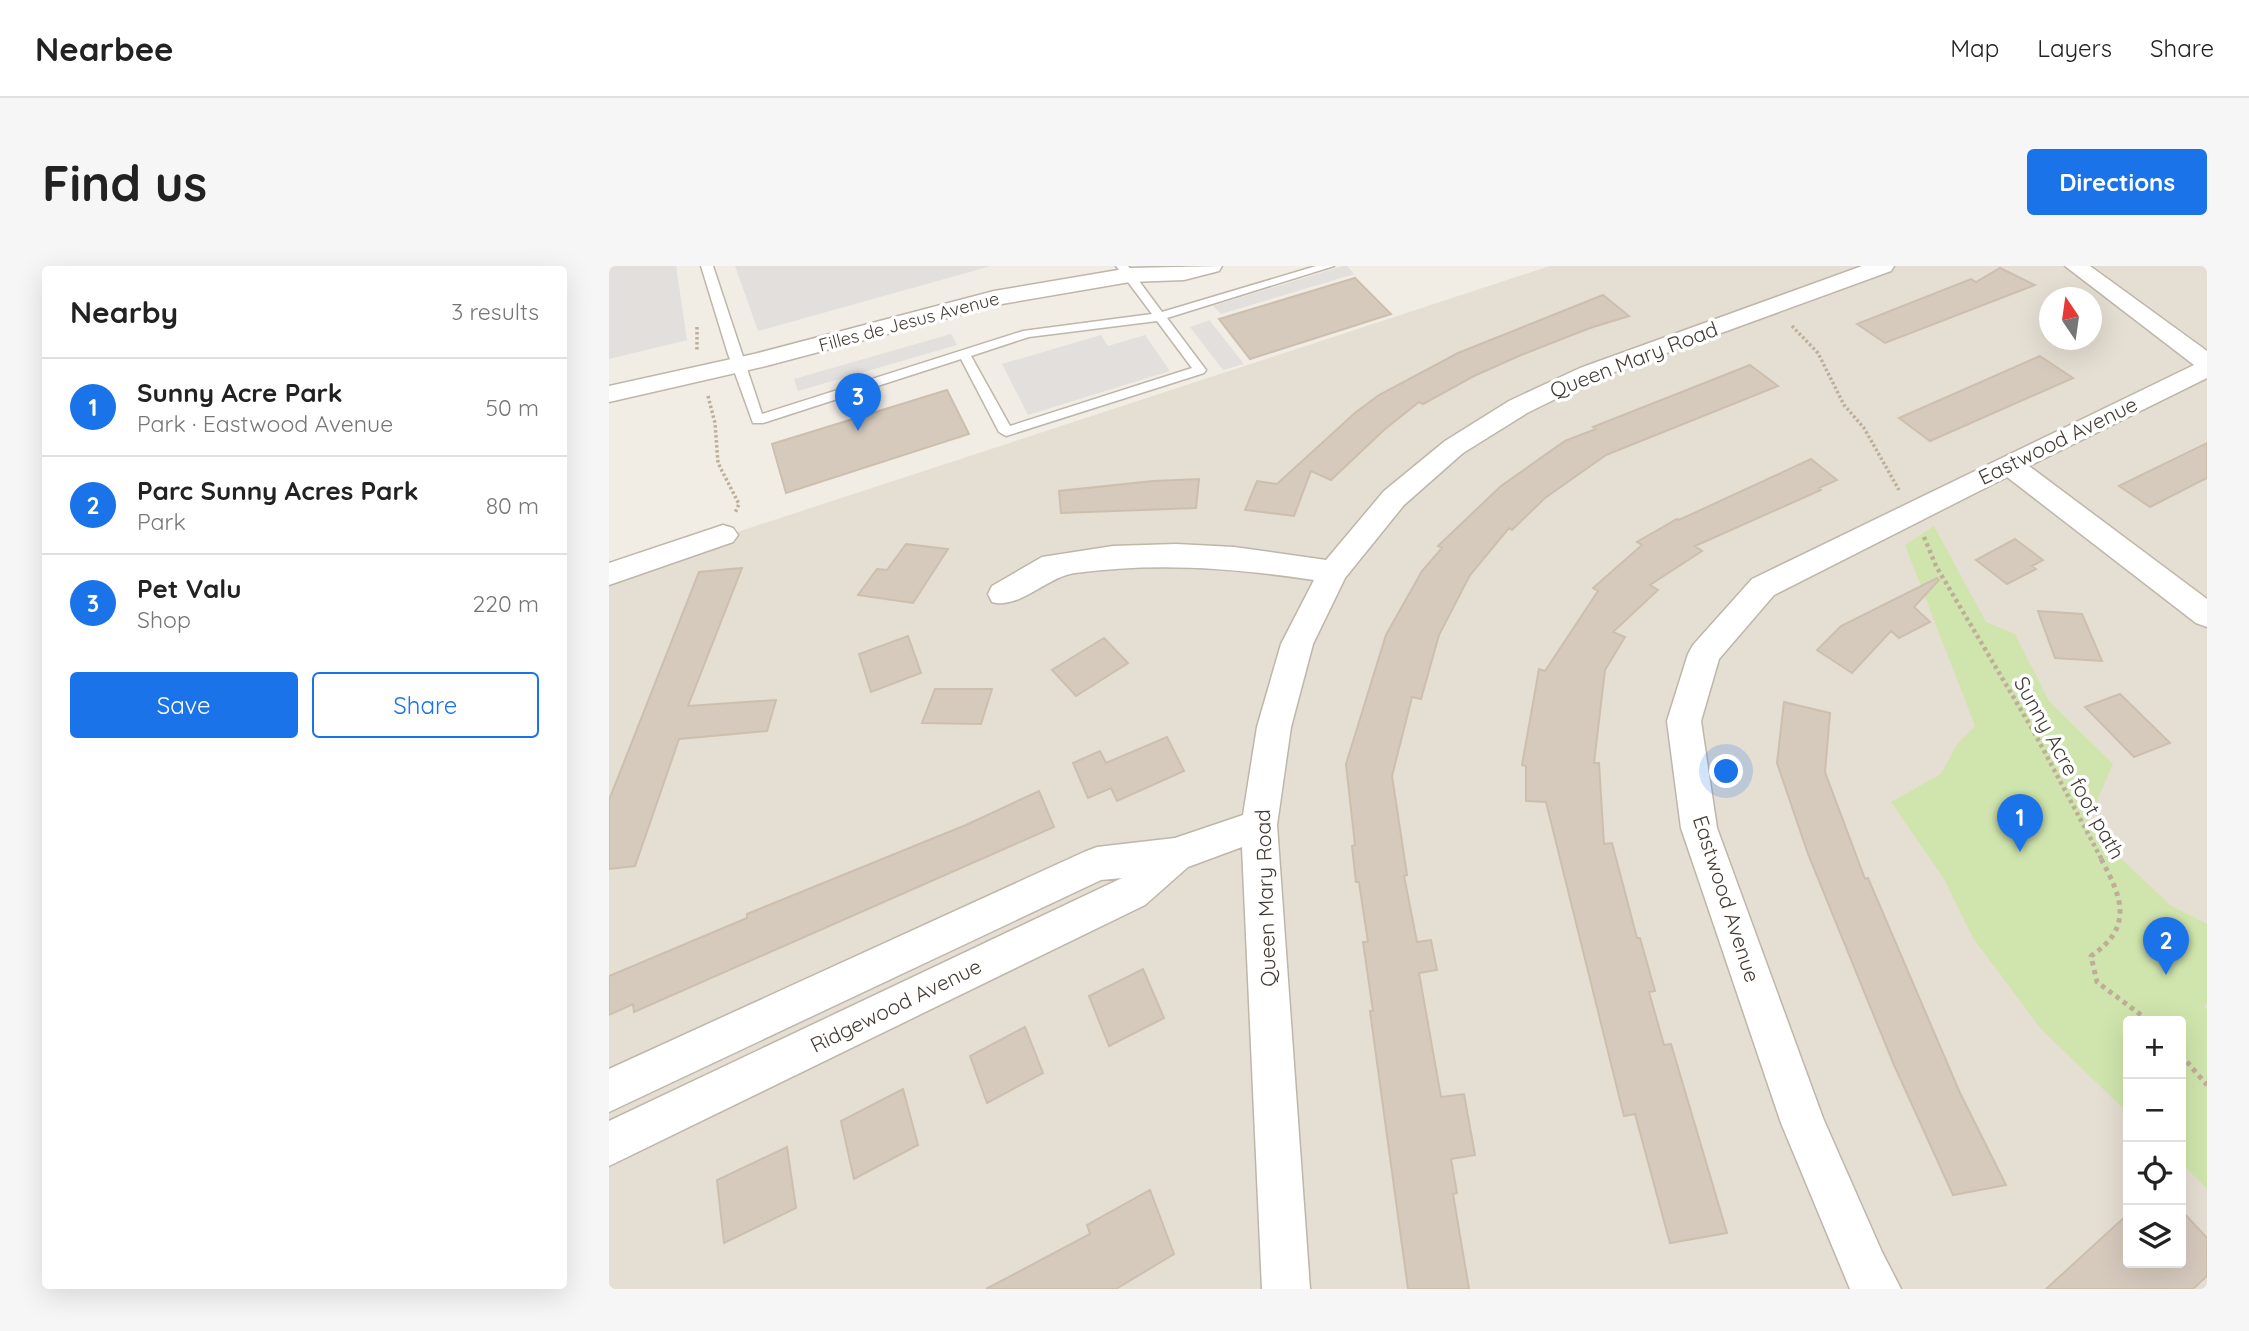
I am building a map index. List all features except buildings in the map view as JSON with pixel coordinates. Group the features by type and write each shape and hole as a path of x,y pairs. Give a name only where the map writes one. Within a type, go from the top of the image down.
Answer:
{"street":[{"name":"Filles de Jesus Avenue","path":"609,394 739,365 994,298 1126,271 1184,273 1211,266"},
{"name":"Queen Mary Road","path":"1286,1289 1259,825 1274,727 1297,644 1333,572 1394,498 1454,447 1518,407 1589,373 1883,266"},
{"path":"2076,266 2207,366"},
{"name":"Eastwood Avenue","path":"1877,1289 1865,1269 1803,1123 1699,828 1684,721 1704,654 1763,587 2207,366"},
{"path":"2010,465 2207,615"},
{"path":"609,602 616,571 723,535"},
{"path":"1003,593 1053,565 1113,557 1176,555 1234,558 1333,572"},
{"name":"Ridgewood Avenue","path":"609,1091 1097,864 1175,855 1259,825"},
{"name":"Ridgewood Avenue","path":"609,1144 1132,893 1175,855"}],"lane":[{"path":"708,266 758,420 1027,334 1158,317 1328,266"},
{"path":"964,354 1006,432 1200,370 1126,271"}],"path":[{"path":"1773,307 1818,352 1844,405 1864,428 1903,497 1914,511"},
{"path":"697,327 697,349 715,423 718,463 739,504 723,535"},
{"name":"Sunny Acre foot path","path":"1914,511 1936,566 2034,732 2119,892 2119,925 2106,946 2091,956 2097,982 2142,1016"},
{"path":"2186,1061 2207,1086"}],"shaded area":[{"path":"609,266 676,266 687,340 609,359"},
{"path":"735,266 991,266 758,331"},
{"path":"1347,266 1354,274 1221,314 1213,306"},
{"path":"1550,266 2207,266 2207,1289 609,1289 609,574"},
{"path":"1210,320 1244,364 1223,370 1190,327"},
{"path":"951,334 957,345 798,391 794,379"},
{"path":"1101,335 1108,346 1145,335 1170,371 1028,415 1002,364"}],"green space":[{"path":"1934,526 1986,622 2015,634 2049,701 2113,764 2086,825 2170,905 2207,924 2207,1004 2204,1006 2207,1009 2207,1189 2186,1168 2186,1016 2123,1016 2123,1108 2041,1029 1973,938 1944,879 1891,802 1941,774 1957,744 1975,726 1905,545"}],"place":[{"name":"Pet Valu","path":"858,431"},
{"name":"Sunny Acre Park","path":"2020,852"},
{"name":"Parc Sunny Acres Park","path":"2166,975"}]}
